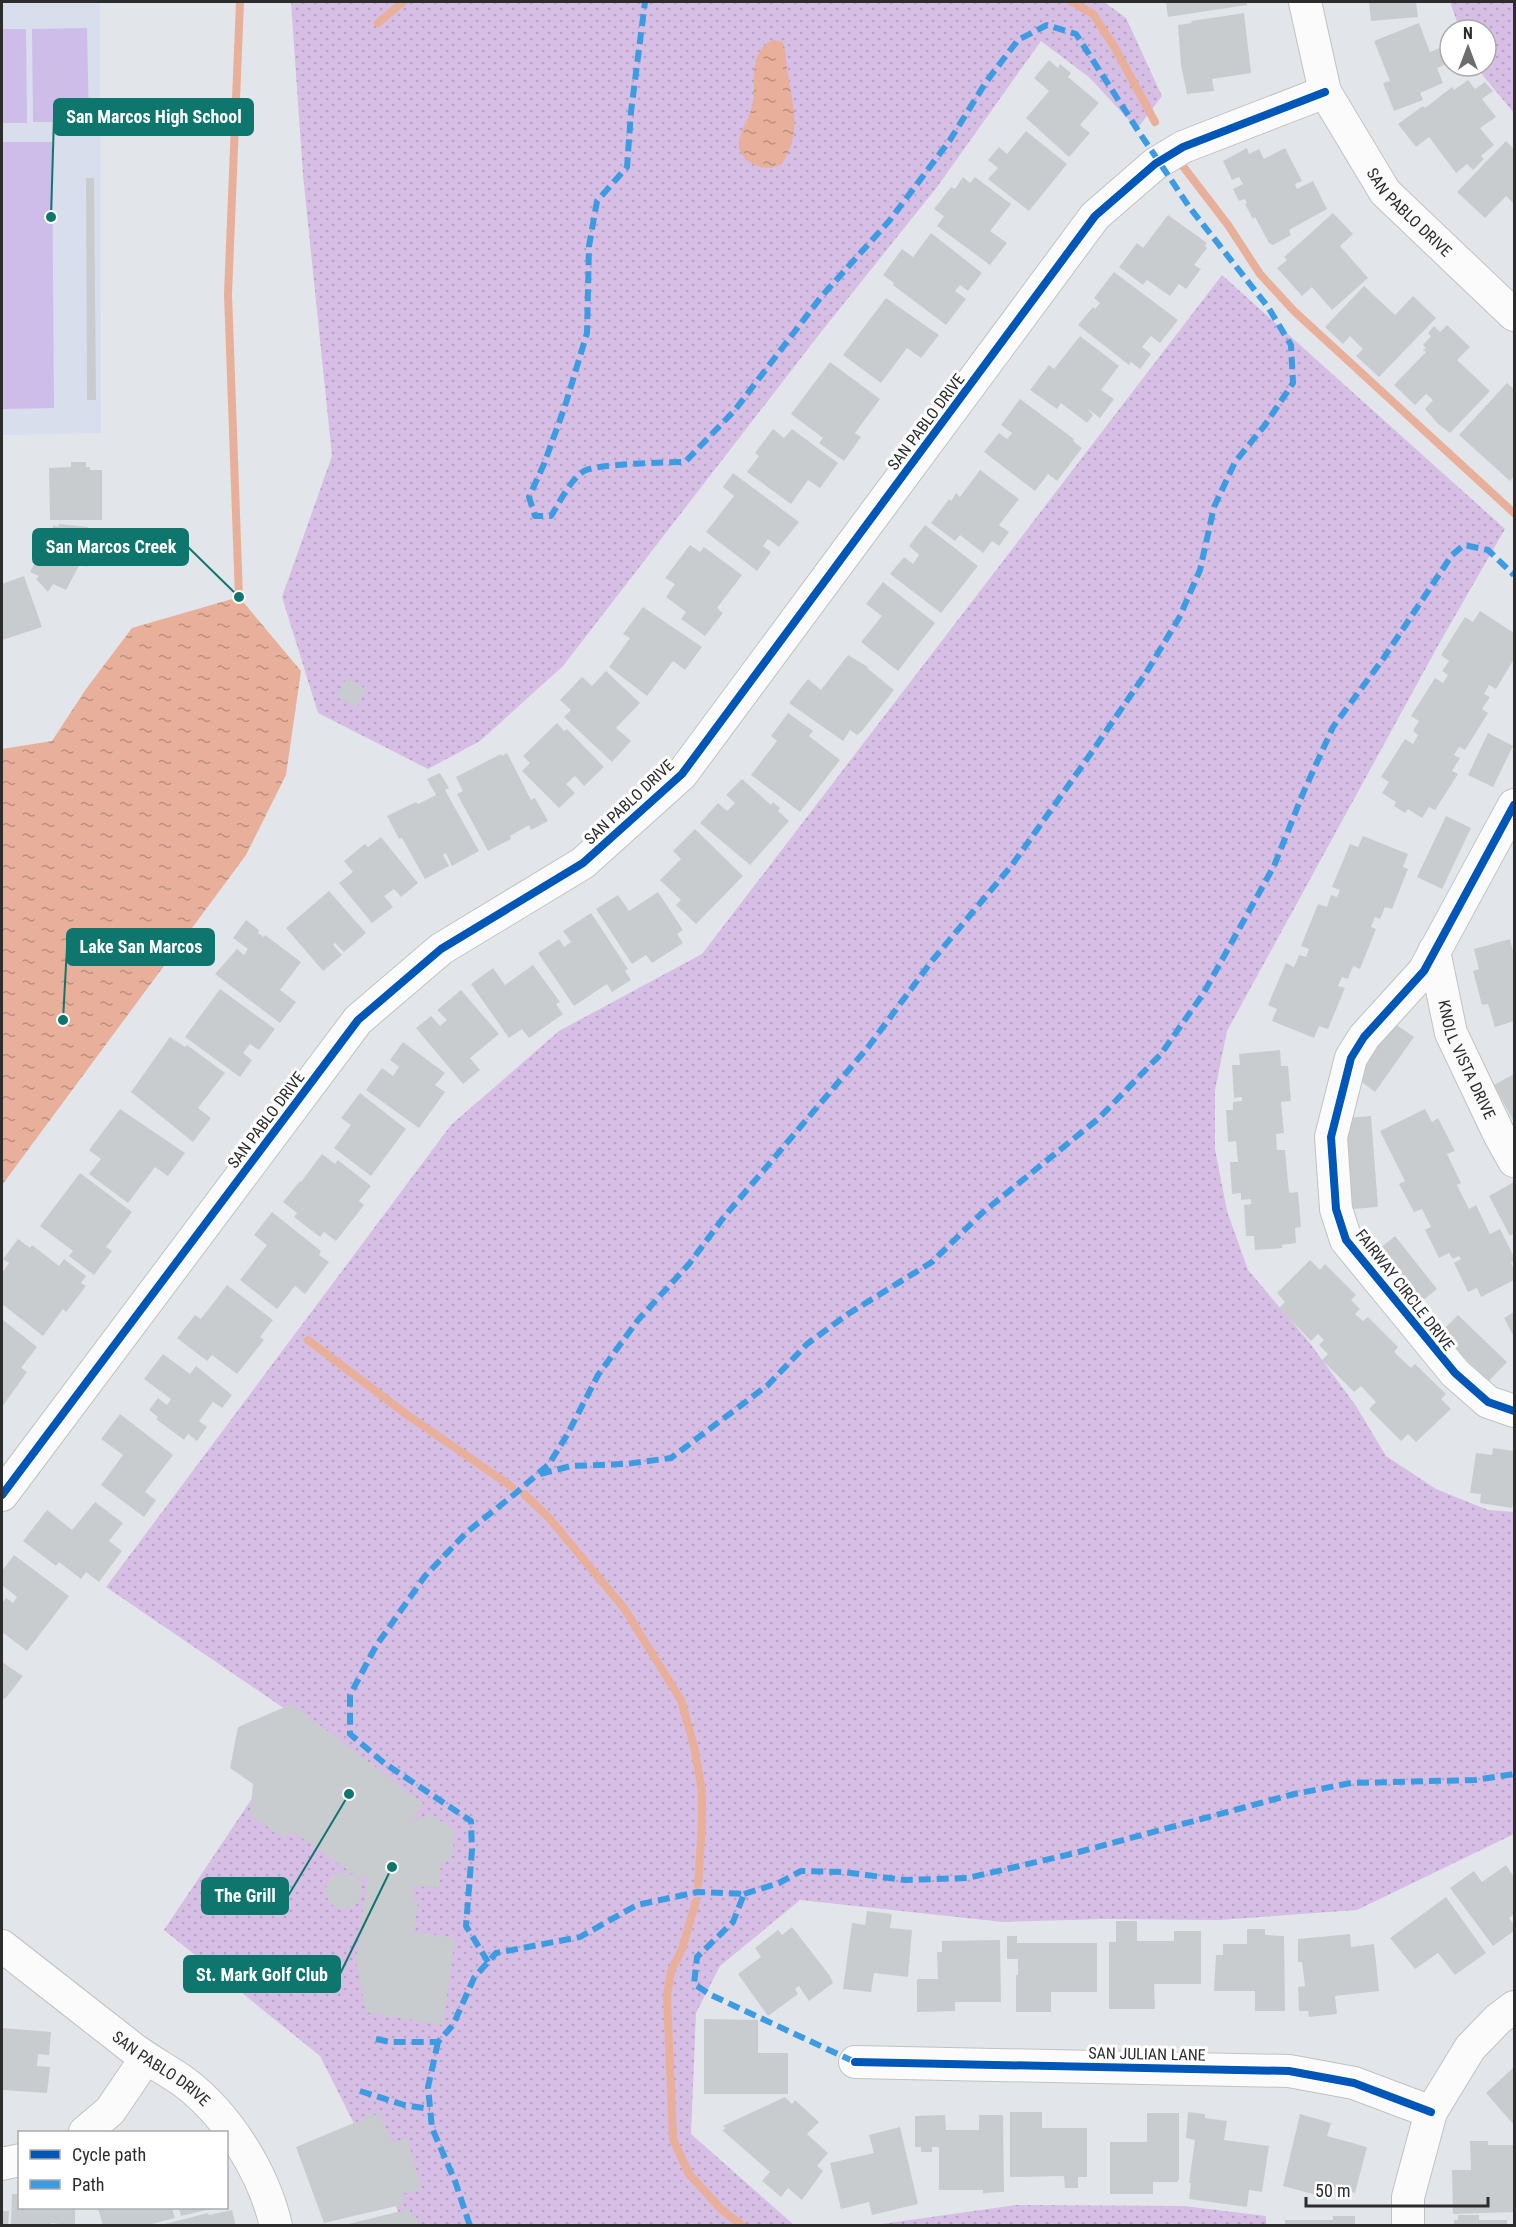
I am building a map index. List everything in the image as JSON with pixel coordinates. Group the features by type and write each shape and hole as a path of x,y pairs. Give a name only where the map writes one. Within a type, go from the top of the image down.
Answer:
{"street":[{"name":"SAN PABLO DRIVE","path":"1305,2 1325,92 1385,192 1515,315"},
{"name":"SAN PABLO DRIVE","path":"2,1495 358,1020 441,949 584,863 682,774 1095,216 1155,164 1183,147 1325,92"},
{"name":"FAIRWAY CIRCLE DRIVE","path":"1515,805 1424,971 1364,1037 1351,1059 1331,1137 1336,1209 1346,1240 1455,1373 1488,1402 1515,1411"},
{"name":"KNOLL VISTA DRIVE","path":"1434,951 1451,1033 1499,1134 1515,1161"},
{"name":"SAN PABLO DRIVE","path":"2,1946 146,2058 185,2083 222,2118 250,2158 271,2203 276,2226"},
{"path":"1408,2226 1408,2197 1431,2112 1470,2048 1498,2019 1515,2007"},
{"path":"87,2131 110,2111 146,2058"},
{"name":"SAN JULIAN LANE","path":"855,2062 1289,2071 1354,2083 1431,2112"},
{"path":"2,2164 18,2160"}],"shaded area":[{"path":"2,2 100,2 101,433 2,435"},
{"path":"291,2 1104,2 1126,18 1162,96 1137,129 1090,78 1041,41 937,187 821,332 563,666 480,741 428,769 318,713 282,597 332,456 303,175"},
{"path":"1450,2 1514,2 1514,113 1485,78 1498,78 1498,18 1456,18"},
{"path":"87,28 89,122 33,122 32,29"},
{"path":"2,29 26,29 27,123 2,123"},
{"path":"2,142 52,142 54,408 2,409"},
{"path":"1222,275 1505,529 1440,642 1227,1031 1215,1090 1215,1149 1227,1211 1248,1270 1309,1342 1356,1406 1386,1456 1436,1489 1488,1510 1514,1512 1514,1834 1357,1910 1220,1920 1104,1919 1003,1922 800,1900 720,1966 696,2013 691,2134 794,2225 405,2225 320,2056 164,1930 257,1791 310,1726 106,1587 451,1125 559,1031 702,954"},
{"path":"1016,2205 1184,2206 1266,2216 1266,2225 875,2225"}],"water":[{"path":"773,40 783,42 793,103 794,132 782,164 765,168 758,167 745,158 740,151 739,144 753,102 756,59 765,45"},
{"path":"239,597 301,671 286,775 246,855 2,1185 2,749 52,741 86,689 132,628"}],"building":[{"path":"1166,2 1247,2 1247,5 1168,17"},
{"path":"1369,2 1416,2 1418,17 1371,21"},
{"path":"1244,13 1251,73 1212,79 1214,91 1187,94 1181,65 1178,25"},
{"path":"1419,23 1430,52 1438,49 1438,78 1441,78 1443,83 1420,93 1423,100 1394,111 1383,83 1390,81 1374,41"},
{"path":"1049,60 1058,68 1060,64 1071,73 1068,77 1099,103 1080,125 1090,133 1069,157 1026,118 1049,91 1034,78"},
{"path":"1468,80 1475,89 1485,82 1493,91 1482,99 1496,117 1480,128 1494,145 1481,156 1484,159 1473,170 1467,164 1456,173 1429,137 1416,147 1398,124 1423,106 1425,108 1452,87 1454,90"},
{"path":"1026,131 1067,164 1029,211 988,179 998,168 988,160 999,147 1007,154"},
{"path":"1506,141 1514,149 1514,204 1506,196 1485,218 1457,192"},
{"path":"1247,148 1249,154 1259,149 1264,159 1285,148 1302,181 1295,184 1297,189 1313,181 1327,209 1289,230 1291,235 1273,245 1269,243 1255,217 1253,219 1245,204 1247,203 1245,199 1239,201 1233,189 1243,184 1239,177 1232,180 1223,161"},
{"path":"963,177 970,183 975,177 1011,204 990,231 1007,243 990,265 937,226 944,216 934,209 951,187 955,189"},
{"path":"86,178 94,178 96,400 87,400"},
{"path":"1333,213 1353,234 1340,246 1368,278 1332,310 1312,287 1302,296 1277,268 1287,260 1284,257"},
{"path":"1168,215 1207,243 1205,246 1207,248 1194,265 1201,269 1186,289 1179,284 1170,296 1147,280 1143,285 1119,267 1137,243 1143,248"},
{"path":"931,233 982,273 968,291 960,285 955,291 966,299 946,325 883,275 902,249 913,257"},
{"path":"1114,272 1178,320 1160,343 1151,336 1142,347 1151,354 1140,369 1131,362 1129,365 1078,325 1093,307 1095,309 1100,303 1094,298"},
{"path":"1364,286 1395,315 1413,296 1436,318 1379,377 1356,356 1363,349 1350,336 1343,344 1325,327"},
{"path":"886,298 939,335 921,358 907,348 881,383 843,355"},
{"path":"1447,325 1470,347 1457,360 1490,391 1450,433 1438,424 1425,409 1433,400 1426,394 1415,405 1394,385 1426,352 1423,350 1426,348 1423,345 1431,336 1428,333 1434,326 1440,332"},
{"path":"1080,336 1119,366 1101,390 1114,399 1100,418 1087,408 1093,415 1087,423 1061,403 1057,409 1030,390 1049,365 1054,369"},
{"path":"830,362 880,399 855,433 861,437 844,461 819,443 823,438 791,414"},
{"path":"1507,383 1514,389 1514,476 1510,481 1459,435"},
{"path":"1020,399 1074,439 1073,441 1082,448 1057,481 1048,474 1035,491 984,452 999,433 1007,439 1012,433 1001,425"},
{"path":"773,429 784,438 792,429 838,463 820,488 808,480 791,504 747,472 759,456 755,453"},
{"path":"71,462 86,462 86,467 90,467 90,470 102,470 102,520 50,520 49,468 71,467"},
{"path":"980,470 1019,499 999,525 1009,532 999,546 992,541 983,553 960,535 955,541 931,523 949,499 951,501 956,493 960,497"},
{"path":"733,473 799,522 779,547 768,539 763,546 771,552 757,571 706,532 734,496 723,487"},
{"path":"59,524 88,527 87,530 94,534 91,540 97,546 87,567 80,564 66,590 53,584 48,592 36,579 39,576 30,572 54,525 58,527"},
{"path":"925,525 978,566 941,613 890,574 904,557 913,564 919,555 909,546"},
{"path":"690,545 700,552 704,547 742,575 717,608 723,613 705,636 681,619 686,612 666,597 675,584 665,578"},
{"path":"24,576 42,627 2,640 2,584"},
{"path":"883,582 935,623 898,671 861,642 882,616 866,604"},
{"path":"643,607 702,647 685,670 673,661 647,696 609,667 630,638 623,634"},
{"path":"1480,611 1514,633 1514,659 1496,689 1489,685 1484,694 1490,697 1482,709 1488,713 1465,750 1459,747 1454,755 1460,758 1452,771 1458,774 1435,810 1429,807 1422,818 1408,809 1405,813 1394,806 1396,802 1382,793 1389,782 1381,777 1405,739 1413,744 1418,735 1413,731 1419,721 1411,716 1435,678 1443,683 1448,675 1442,671 1449,661 1441,655 1465,617 1473,622"},
{"path":"848,655 868,667 894,690 862,731 857,735 850,730 843,741 789,703 808,679 821,690"},
{"path":"606,671 640,703 616,728 631,741 612,762 564,717 571,710 560,700 582,677 592,686"},
{"path":"346,678 366,689 357,707 336,697"},
{"path":"788,713 813,731 809,736 840,760 800,812 751,775 777,741 771,736"},
{"path":"557,723 564,731 567,729 604,767 584,786 575,776 566,784 575,793 559,808 522,771 530,763 523,756"},
{"path":"1488,733 1513,746 1493,787 1468,775"},
{"path":"507,753 531,800 535,798 548,821 531,830 529,825 510,836 511,839 488,851 457,794 463,791 456,777"},
{"path":"440,773 449,788 445,790 479,851 452,866 446,853 443,855 449,866 425,879 387,816 436,795 427,779"},
{"path":"742,779 771,805 773,802 780,808 778,811 789,821 750,865 700,823 718,803 727,811 735,803 726,795"},
{"path":"1446,816 1471,828 1442,889 1417,877"},
{"path":"695,829 743,876 696,924 676,905 681,900 660,880 681,859 673,851"},
{"path":"1363,836 1408,854 1403,867 1408,869 1392,909 1385,907 1380,919 1375,917 1371,927 1376,929 1360,969 1353,966 1348,979 1342,977 1338,986 1345,988 1328,1029 1319,1026 1314,1038 1272,1021 1277,1009 1268,1005 1286,963 1294,967 1299,955 1306,957 1309,949 1301,946 1318,904 1327,907 1331,895 1337,897 1340,890 1332,887 1350,844 1358,847"},
{"path":"381,837 418,883 401,897 394,889 384,896 393,907 372,923 339,883 353,872 344,861 365,844 368,847"},
{"path":"329,891 366,933 344,952 335,943 333,945 342,955 323,971 286,928"},
{"path":"658,892 683,930 677,934 683,943 652,963 646,955 632,964 596,909 618,895 629,911"},
{"path":"591,913 628,969 625,971 631,980 612,992 607,984 574,1006 538,953 559,939 564,947 571,942 563,931"},
{"path":"246,920 259,930 258,933 264,937 265,935 301,962 280,990 296,1002 280,1023 215,974 237,949 244,955 248,949 233,938"},
{"path":"1510,939 1514,955 1514,1021 1495,1027 1488,1004 1482,1005 1473,971 1479,969 1474,949"},
{"path":"533,965 560,1002 556,1004 563,1014 529,1038 522,1029 509,1038 471,984 493,968 505,985"},
{"path":"220,989 275,1029 259,1050 250,1044 243,1053 252,1060 240,1077 185,1037"},
{"path":"461,990 499,1034 470,1058 480,1070 463,1084 416,1028 431,1016 440,1026 447,1020 437,1010"},
{"path":"1391,1021 1414,1037 1375,1092 1352,1075"},
{"path":"170,1037 185,1047 187,1045 225,1073 198,1108 211,1118 193,1142 131,1092"},
{"path":"403,1042 445,1073 435,1085 445,1092 419,1128 366,1090 382,1068 393,1076 399,1067 390,1060"},
{"path":"1280,1050 1281,1066 1288,1066 1291,1101 1281,1102 1284,1133 1276,1134 1277,1150 1285,1150 1289,1193 1298,1192 1301,1227 1295,1228 1296,1243 1282,1245 1282,1248 1255,1250 1254,1236 1246,1236 1244,1205 1251,1204 1251,1199 1241,1200 1241,1193 1232,1194 1230,1162 1238,1162 1236,1141 1228,1142 1226,1110 1233,1110 1233,1102 1242,1101 1242,1097 1234,1098 1232,1065 1240,1065 1239,1054"},
{"path":"1514,1074 1514,1122 1494,1085"},
{"path":"360,1093 406,1129 371,1176 334,1148 351,1125 341,1118"},
{"path":"120,1109 185,1153 168,1176 155,1167 128,1203 89,1174 101,1159 89,1150"},
{"path":"1425,1109 1432,1122 1438,1118 1455,1151 1447,1154 1461,1183 1457,1185 1469,1209 1476,1205 1490,1234 1500,1229 1514,1257 1511,1263 1514,1280 1481,1297 1477,1288 1468,1292 1454,1263 1461,1259 1459,1256 1453,1259 1449,1253 1439,1258 1425,1230 1431,1227 1422,1209 1414,1212 1399,1184 1405,1181 1380,1131"},
{"path":"1371,1116 1378,1207 1352,1209 1346,1118"},
{"path":"322,1154 335,1164 338,1160 371,1186 359,1201 364,1205 336,1241 324,1232 320,1237 294,1217 297,1213 283,1202"},
{"path":"80,1173 132,1212 106,1247 112,1251 94,1275 69,1256 73,1251 40,1226"},
{"path":"1514,1182 1514,1233 1510,1236 1489,1196"},
{"path":"272,1212 321,1251 319,1255 329,1262 305,1294 295,1286 277,1309 240,1280 267,1245 254,1235"},
{"path":"1395,1236 1437,1289 1416,1306 1374,1253"},
{"path":"18,1239 30,1248 32,1245 59,1266 64,1259 86,1276 81,1283 86,1286 66,1312 63,1309 43,1336 2,1304 2,1273 9,1263 3,1259"},
{"path":"1310,1260 1320,1270 1325,1264 1356,1295 1351,1300 1360,1309 1355,1314 1363,1321 1368,1317 1398,1347 1394,1352 1411,1368 1415,1364 1446,1394 1441,1399 1451,1409 1416,1442 1408,1434 1401,1441 1369,1409 1376,1402 1361,1386 1354,1392 1322,1360 1328,1354 1319,1345 1324,1340 1318,1334 1311,1341 1279,1308 1285,1302 1277,1293"},
{"path":"227,1285 273,1320 260,1337 264,1340 237,1374 212,1355 207,1361 177,1338 195,1315 201,1319"},
{"path":"1514,1312 1514,1337 1504,1318"},
{"path":"1458,1315 1507,1362 1489,1381 1439,1334"},
{"path":"2,1319 37,1347 21,1368 27,1372 2,1407"},
{"path":"163,1354 190,1374 196,1366 232,1395 222,1408 213,1402 199,1421 207,1427 197,1441 188,1434 184,1440 156,1419 158,1417 149,1410 158,1398 167,1405 171,1399 144,1379"},
{"path":"120,1414 173,1455 145,1492 156,1500 144,1517 101,1485 123,1455 101,1439"},
{"path":"1493,1448 1514,1451 1512,1508 1480,1503 1481,1494 1470,1493 1476,1453 1492,1455"},
{"path":"95,1502 123,1523 109,1541 122,1551 99,1582 86,1572 81,1579 59,1562 56,1566 23,1541 47,1510 72,1530"},
{"path":"14,1555 69,1596 27,1651 2,1632 2,1604 6,1598 13,1603 17,1597 2,1585 2,1571"},
{"path":"2,1662 23,1676 2,1701"},
{"path":"292,1704 423,1803 412,1822 431,1814 455,1831 451,1860 439,1864 441,1871 439,1888 414,1886 412,1899 418,1900 414,1932 455,1938 443,2025 366,2012 356,1960 368,1874 362,1880 295,1833 282,1837 250,1815 253,1784 230,1768 238,1727"},
{"path":"1506,1865 1514,1877 1514,1914 1509,1918 1514,1925 1514,1931 1493,1946 1450,1888 1474,1871 1482,1882"},
{"path":"344,1873 357,1878 362,1891 357,1904 344,1909 331,1904 326,1891 331,1878"},
{"path":"1446,1897 1486,1953 1455,1975 1438,1953 1415,1969 1390,1938"},
{"path":"867,1911 892,1914 890,1928 912,1930 908,1977 874,1973 871,1992 843,1989 852,1923 865,1925"},
{"path":"1116,1921 1137,1921 1137,1941 1174,1941 1174,1931 1201,1931 1201,1984 1154,1984 1155,2009 1109,2009 1109,1942 1116,1942"},
{"path":"792,1927 833,1983 809,2001 799,1986 795,1989 798,1994 768,2016 738,1974 761,1957 755,1948 778,1930 782,1935"},
{"path":"1247,1929 1265,1929 1265,1935 1284,1936 1285,2011 1255,2011 1255,1991 1214,1991 1216,1955 1223,1955 1223,1944 1247,1944"},
{"path":"1350,1934 1351,1947 1374,1944 1379,1991 1335,1996 1337,2014 1309,2017 1308,2011 1299,2011 1298,1987 1305,1986 1302,1962 1298,1962 1298,1939"},
{"path":"1007,1936 1017,1936 1017,1943 1097,1943 1097,1992 1051,1992 1051,2012 1016,2012 1018,1959 1007,1959"},
{"path":"1000,1940 1001,2002 955,2002 955,2011 917,2012 917,1979 938,1979 937,1952 942,1952 942,1941"},
{"path":"704,2019 758,2020 758,2053 788,2053 788,2094 704,2094"},
{"path":"2,2028 51,2032 49,2055 38,2054 37,2066 50,2067 47,2093 2,2090"},
{"path":"1514,2067 1514,2125 1486,2093"},
{"path":"785,2097 792,2104 795,2100 819,2122 807,2134 828,2153 817,2166 823,2171 802,2200 788,2188 781,2197 762,2181 770,2172 722,2130 726,2128 723,2126"},
{"path":"1010,2112 1042,2112 1042,2128 1087,2128 1087,2177 1078,2177 1078,2188 1065,2188 1064,2176 1010,2177"},
{"path":"1188,2112 1205,2114 1205,2118 1227,2121 1224,2140 1269,2146 1262,2192 1249,2190 1247,2207 1189,2199 1195,2140 1186,2138"},
{"path":"372,2113 373,2116 379,2113 392,2143 407,2138 422,2189 401,2194 405,2204 324,2223 296,2147 366,2118 365,2116"},
{"path":"1147,2113 1179,2113 1179,2179 1177,2182 1153,2182 1153,2194 1110,2194 1110,2142 1147,2142"},
{"path":"1300,2114 1331,2123 1327,2136 1367,2147 1355,2193 1319,2183 1316,2195 1283,2186"},
{"path":"945,2115 946,2130 979,2130 979,2115 1003,2115 1004,2192 939,2190 939,2147 932,2147 932,2152 921,2152 921,2147 915,2147 915,2116"},
{"path":"900,2127 918,2204 872,2215 869,2202 841,2209 830,2163 874,2153 869,2135"},
{"path":"1470,2141 1488,2141 1488,2145 1514,2145 1514,2212 1453,2214 1452,2170 1471,2170"},
{"path":"12,2194 18,2194 18,2209 75,2209 75,2226 51,2223 51,2226 11,2225"},
{"path":"98,2209 172,2209 175,2218 144,2226 103,2226"},
{"path":"179,2209 211,2209 181,2216"},
{"path":"410,2209 411,2215 417,2218 419,2226 340,2226"},
{"path":"232,2210 236,2226 157,2226 208,2213 209,2215"},
{"path":"2,2211 9,2211 8,2226 2,2226"},
{"path":"1458,2215 1479,2215 1479,2220 1507,2220 1507,2226 1454,2226 1454,2220 1458,2220"},
{"path":"1333,2216 1355,2216 1355,2226 1285,2226 1285,2220 1333,2220"}],"waterway":[{"path":"235,605 239,597 228,294 240,2"},
{"path":"378,23 403,2"},
{"path":"1072,2 1093,14 1115,48 1155,122"},
{"path":"1182,165 1228,225 1260,274 1294,311 1514,513"},
{"path":"308,1340 406,1414 512,1487"},
{"path":"524,1494 549,1518 624,1608 681,1700 694,1746 702,1791 698,1885"},
{"path":"696,1901 682,1949 671,1971 667,1996 673,2139 689,2174 722,2210 743,2226"}],"marked path":[{"path":"488,1962 466,1926 472,1850 471,1821 384,1763 350,1734 350,1695 376,1646 425,1576 467,1532 549,1464 598,1375 638,1320 689,1264 724,1217 869,1046 931,962 1012,865 1146,673 1179,618 1200,570 1214,507 1235,462 1265,425 1293,383 1291,345 1268,307 1190,208 1076,34 1047,25 1018,40 986,82 950,140 890,220 821,297 735,410 685,462 616,465 584,471 569,486 551,516 535,516 529,497 544,464 565,406 587,333 589,246 597,201 627,167 631,112 645,2"},
{"path":"540,1474 571,1466 626,1464 671,1458 768,1385 807,1344 848,1314 932,1262 982,1213 1098,1119 1161,1054 1203,994 1274,866 1333,727 1383,659 1452,555 1464,545 1488,550 1514,575"},
{"path":"744,1894 779,1883 801,1871 843,1872 905,1880 968,1878 1075,1853 1294,1794 1351,1783 1475,1780 1514,1774"},
{"path":"376,2039 390,2042 438,2042 453,2025 474,1978 496,1953 580,1937 637,1905 698,1892 744,1894 733,1922 697,1957 694,1984 711,1995 855,2062"},
{"path":"438,2042 428,2087 432,2128 455,2181 470,2226"},
{"path":"360,2091 404,2105 430,2109"}],"cycle path":[{"path":"2,1495 358,1020 441,949 583,863 682,774 1095,216 1155,164 1183,147 1325,92"},
{"path":"1514,805 1424,971 1364,1037 1351,1058 1331,1137 1336,1209 1346,1240 1455,1373 1488,1402 1514,1411"},
{"path":"855,2062 1289,2071 1354,2083 1431,2112"}],"place":[{"name":"San Marcos High School","path":"51,217"},
{"name":"San Marcos Creek","path":"239,597"},
{"name":"Lake San Marcos","path":"63,1020"},
{"name":"The Grill","path":"349,1794"},
{"name":"St. Mark Golf Club","path":"392,1867"}]}
